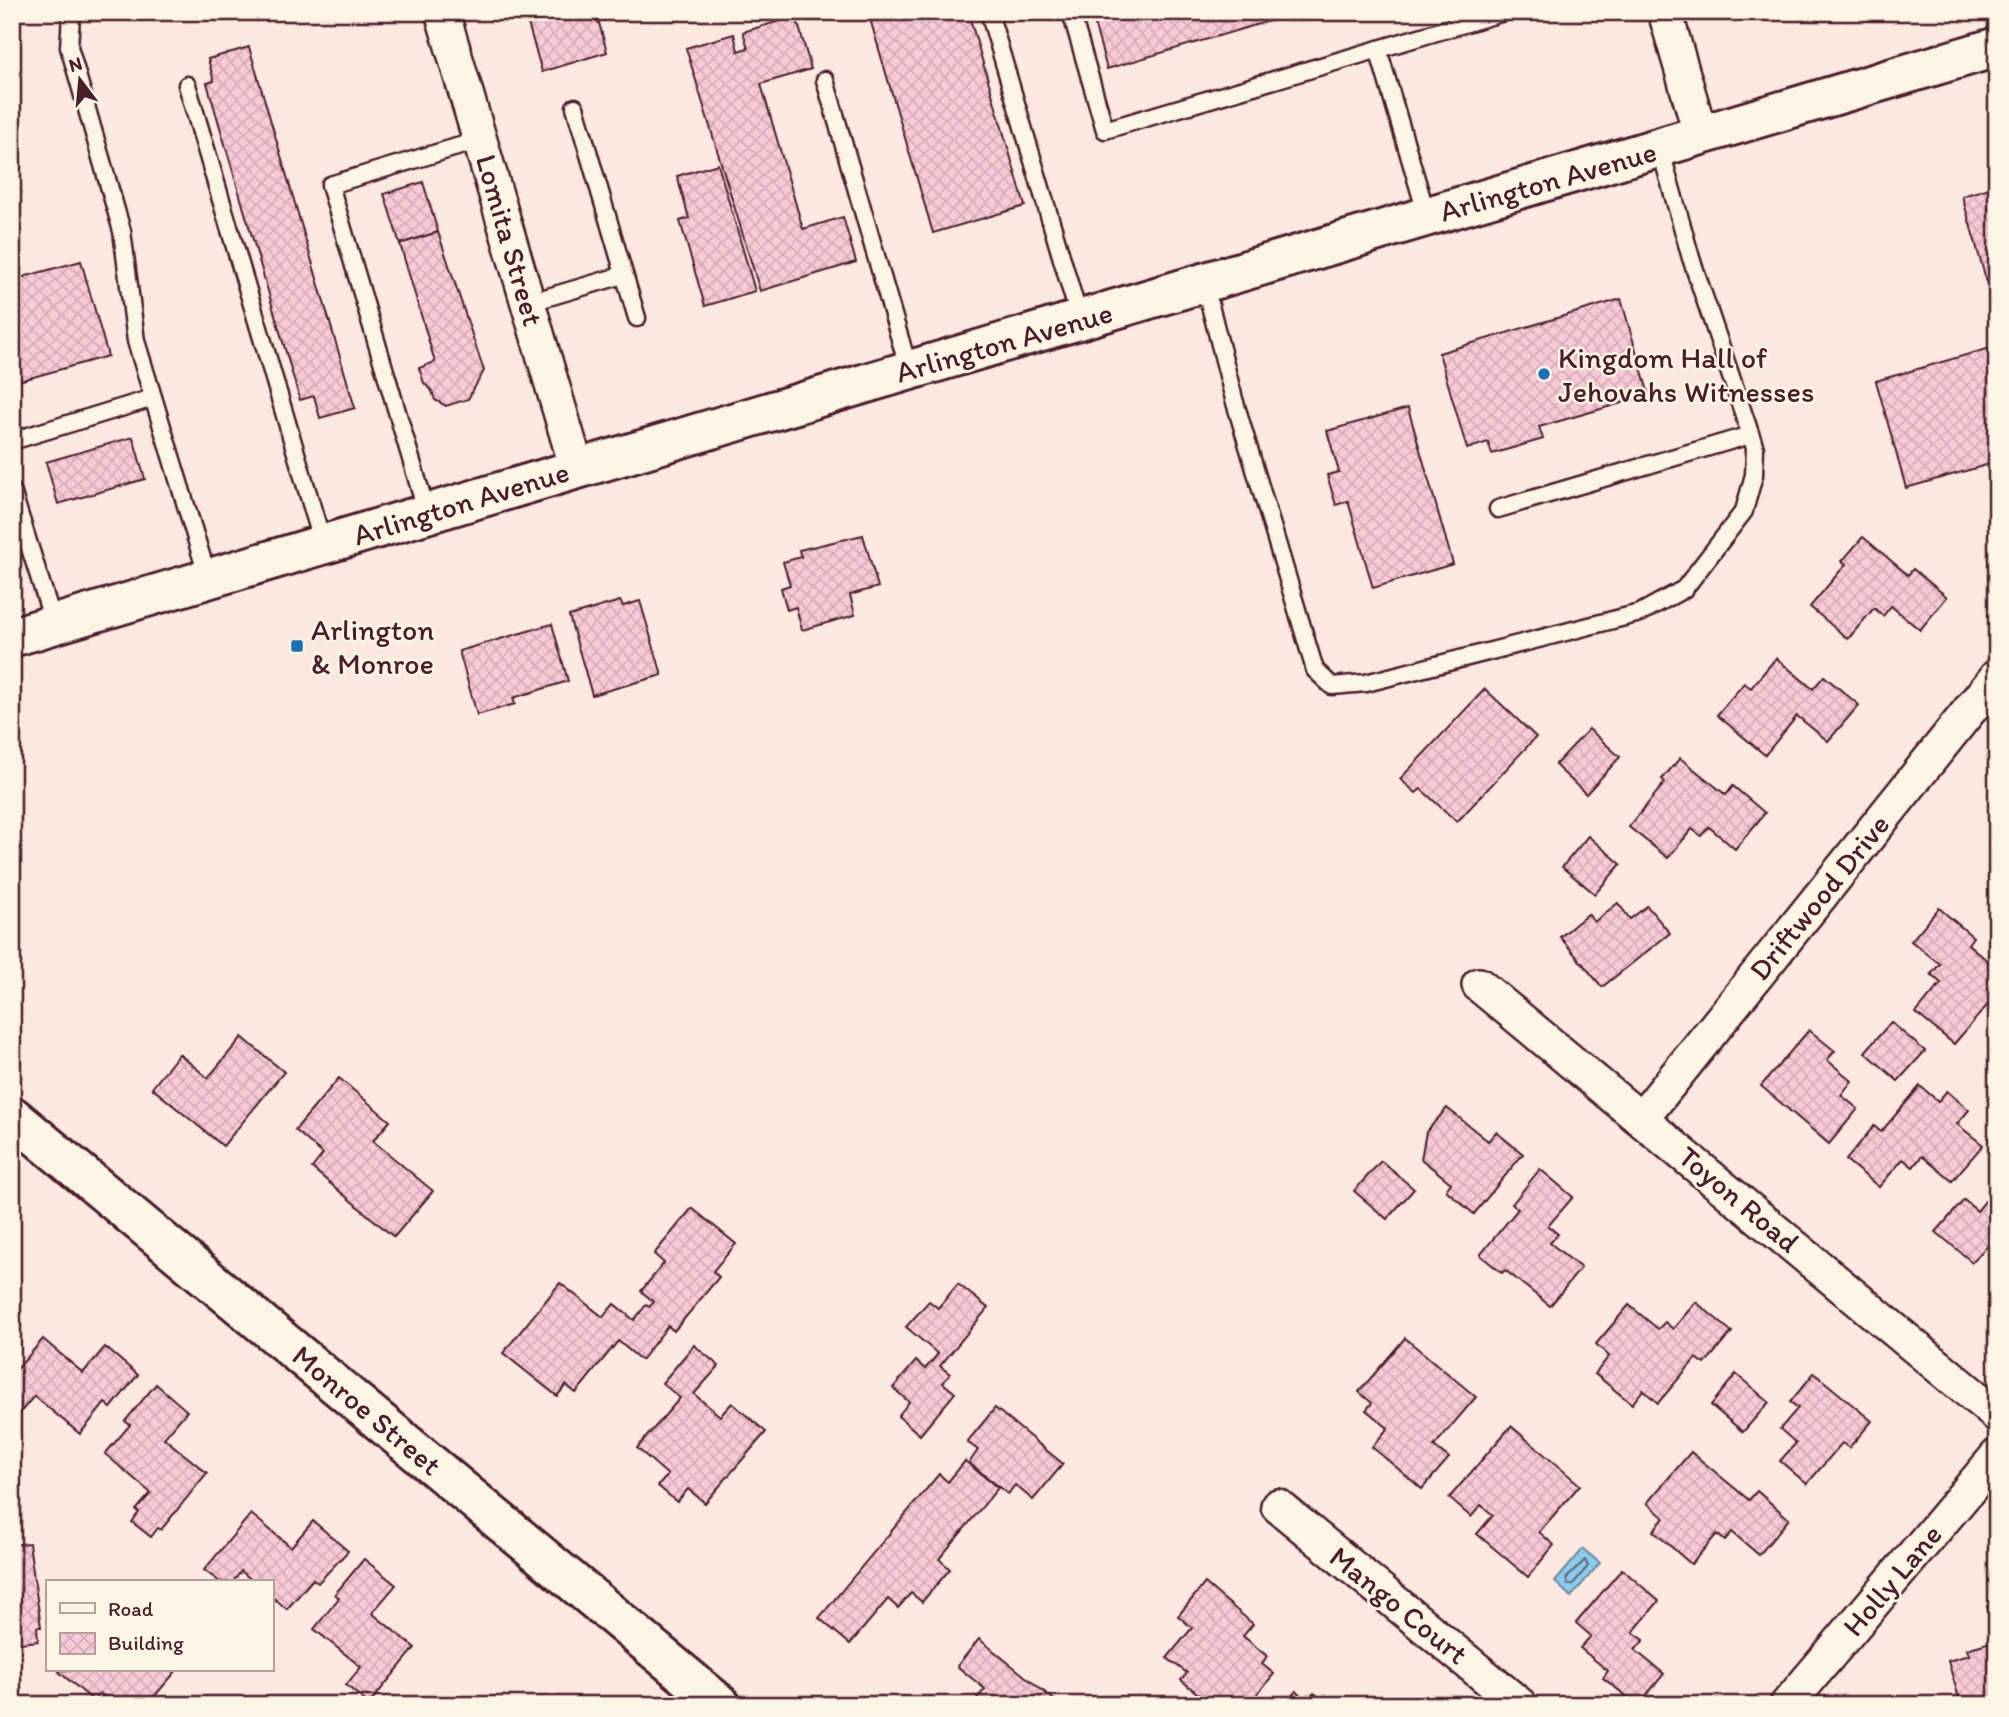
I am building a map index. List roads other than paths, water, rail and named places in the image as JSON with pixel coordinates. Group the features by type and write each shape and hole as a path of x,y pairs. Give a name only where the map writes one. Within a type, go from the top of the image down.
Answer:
{"main road":[{"name":"Arlington Avenue","path":"12,637 1997,47"},
{"name":"Monroe Street","path":"12,1116 721,1705"}],"street":[{"name":"Lomita Street","path":"442,12 577,469"},
{"path":"1665,12 1701,136"},
{"name":"Driftwood Drive","path":"1642,1118 1997,676"},
{"name":"Toyon Road","path":"1479,985 1997,1415"},
{"name":"Holly Lane","path":"1787,1705 1997,1456"},
{"name":"Mango Court","path":"1278,1506 1520,1705"}],"lane":[{"path":"75,12 71,16 69,47 122,231 136,341 208,578"},
{"path":"989,12 1080,320"},
{"path":"1070,12 1105,130 1504,12"},
{"path":"1378,49 1427,216"},
{"path":"825,80 909,370"},
{"path":"187,85 323,544"},
{"path":"575,107 637,318"},
{"path":"427,513 331,185 480,141"},
{"path":"1204,282 1234,399 1315,670 1332,686 1366,683 1640,613 1684,589 1744,511 1754,475 1755,448 1692,258 1660,148"},
{"path":"528,303 623,275"},
{"path":"12,441 153,398"},
{"path":"1498,509 1750,435"},
{"path":"12,491 54,624"}],"water":[{"path":"1583,1549 1600,1563 1571,1597 1555,1582"}],"place":[{"name":"Kingdom Hall of Jehovahs Witnesses","path":"1544,374"},
{"name":"Arlington & Monroe","path":"297,646"}]}
